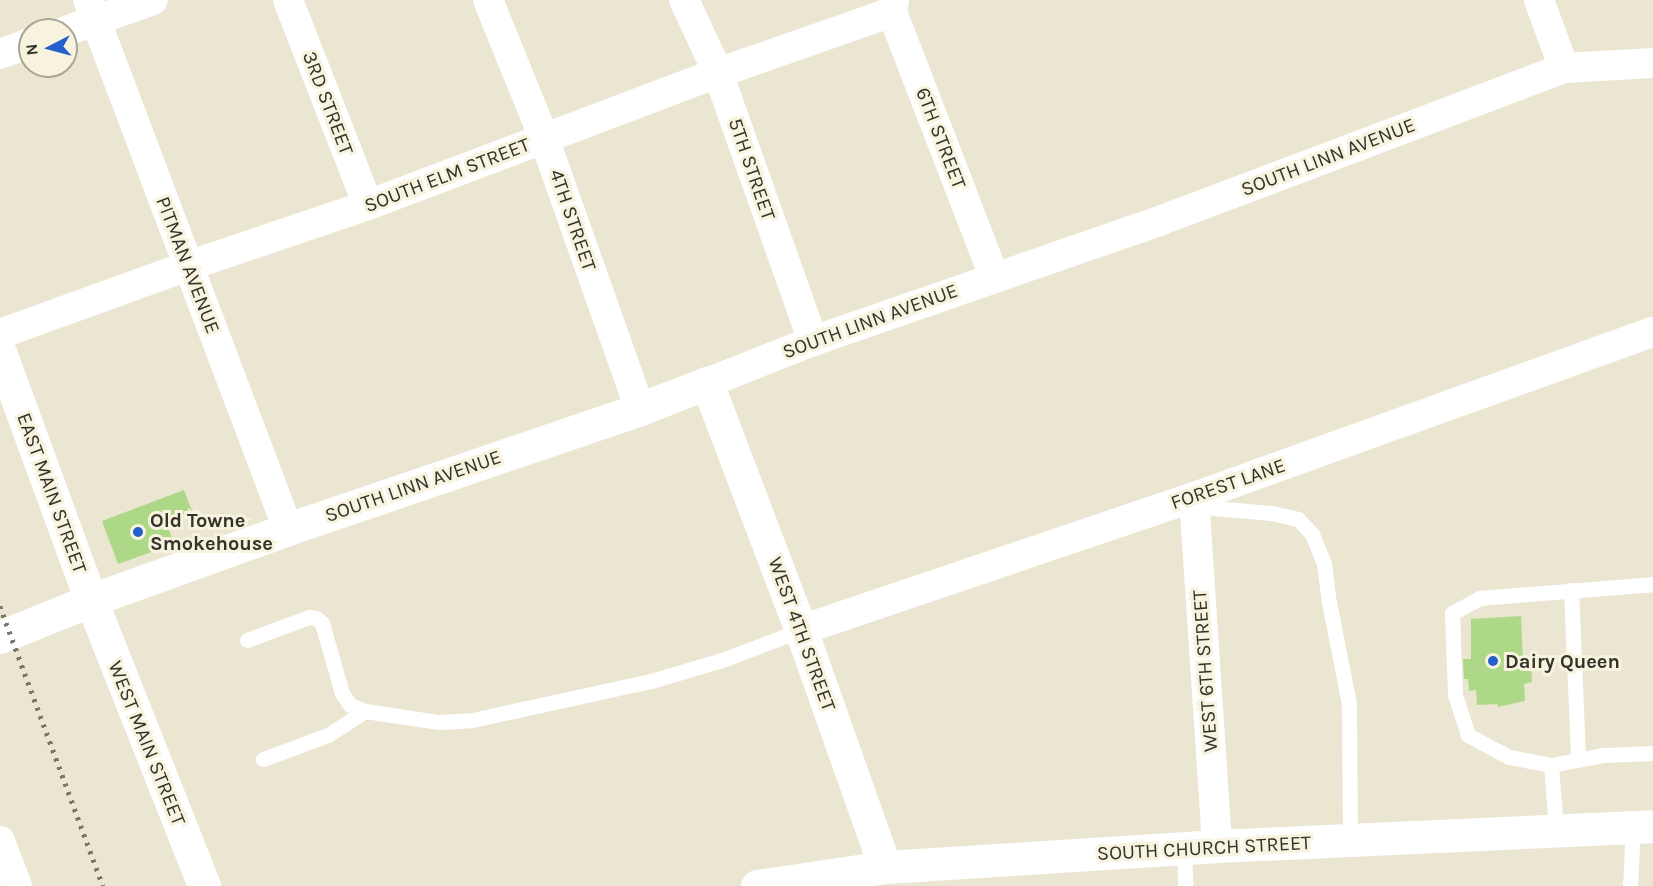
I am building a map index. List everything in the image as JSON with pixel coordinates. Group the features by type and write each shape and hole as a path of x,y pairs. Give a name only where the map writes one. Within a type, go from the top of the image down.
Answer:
{"street":[{"path":"78,21 92,10 153,0"},
{"name":"3RD STREET","path":"288,0 368,205"},
{"name":"5TH STREET","path":"684,0 718,73 813,341"},
{"path":"1539,0 1564,68"},
{"name":"4TH STREET","path":"490,1 544,138 640,409"},
{"name":"SOUTH ELM STREET","path":"0,334 188,266 368,205 893,6"},
{"name":"6TH STREET","path":"893,6 994,276"},
{"name":"PITMAN AVENUE","path":"92,10 288,529"},
{"path":"0,54 18,47"},
{"name":"SOUTH LINN AVENUE","path":"0,637 91,600 288,529 640,409 813,341 994,276 1162,220 1564,68 1653,63"},
{"name":"FOREST LANE","path":"801,630 1194,496 1653,332"},
{"name":"EAST MAIN STREET","path":"0,352 91,600"},
{"name":"WEST 4TH STREET","path":"707,383 801,630 889,876"},
{"name":"WEST 6TH STREET","path":"1194,496 1217,846"},
{"name":"WEST MAIN STREET","path":"91,600 204,886"},
{"name":"SOUTH CHURCH STREET","path":"757,886 1184,848 1643,826"},
{"path":"0,842 17,886"}],"lane":[{"path":"1194,496 1213,508 1272,513 1298,519 1312,534 1324,563 1329,602 1349,704 1350,839"},
{"path":"1653,585 1480,598 1452,613 1455,695 1468,735 1509,757 1551,765 1604,755 1653,753"},
{"path":"1571,590 1578,760"},
{"path":"247,640 309,617 316,618 322,623 342,693 350,705 365,711 439,722 472,720 651,681 722,660 801,630"},
{"path":"263,759 328,735 365,711"},
{"path":"1551,765 1557,830"},
{"path":"1630,886 1643,826"},
{"path":"1184,848 1185,886"}],"building":[{"name":"Old Towne Smokehouse","path":"184,490 192,511 166,521 174,544 118,564 102,521"},
{"name":"Dairy Queen","path":"1521,616 1523,663 1531,664 1532,682 1524,684 1525,701 1498,707 1497,704 1477,705 1476,690 1469,691 1468,679 1464,679 1463,659 1471,659 1471,619"}],"railway":[{"path":"0,606 103,886"}],"place":[{"name":"Old Towne Smokehouse","path":"138,532"},
{"name":"Dairy Queen","path":"1493,661"}]}
